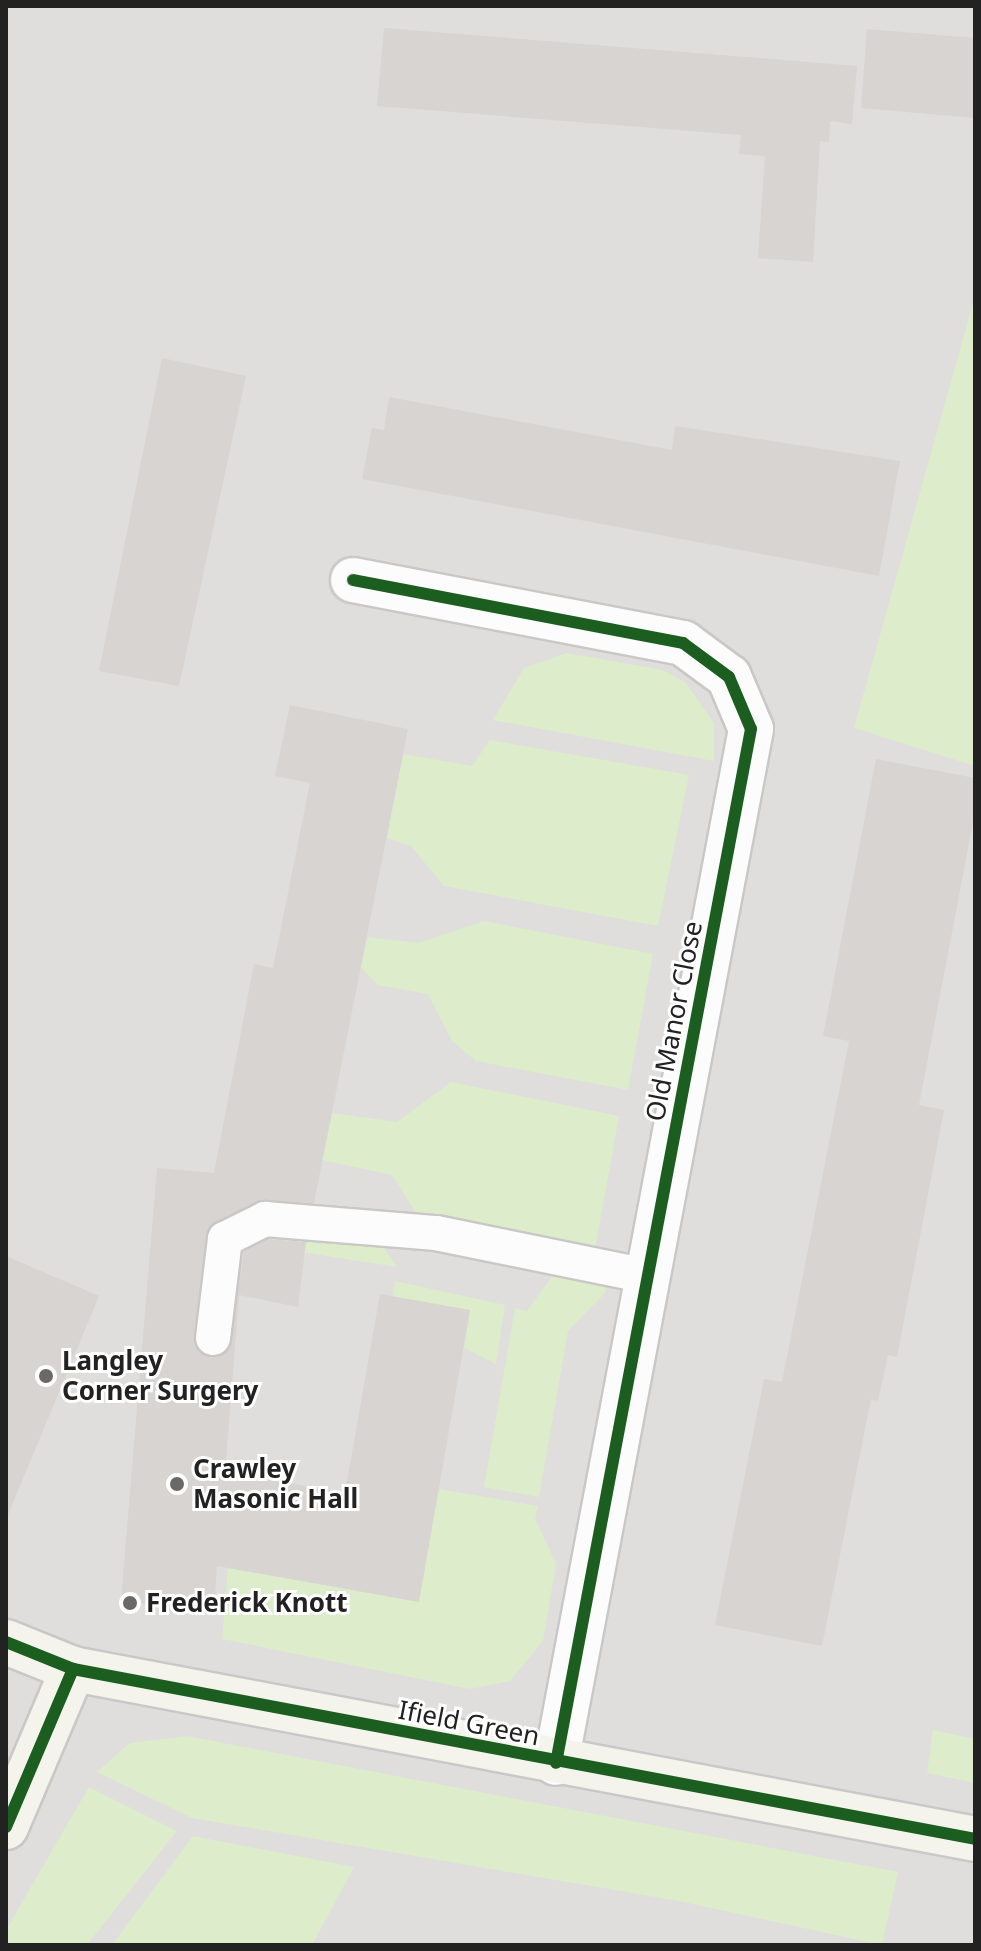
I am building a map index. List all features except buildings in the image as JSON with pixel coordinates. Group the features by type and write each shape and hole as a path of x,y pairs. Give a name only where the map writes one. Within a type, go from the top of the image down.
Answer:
{"street":[{"name":"Old Manor Close","path":"353,580 683,643 729,677 745,702 751,729 556,1763"},
{"name":"Ifield Green","path":"6,1642 73,1669 556,1763 975,1839"},
{"path":"6,1827 73,1669"}],"lane":[{"path":"213,1338 225,1239 265,1219 436,1233 648,1276"}],"shaded area":[{"path":"6,6 975,6 975,1945 6,1945"}],"green space":[{"path":"975,296 975,766 854,728"},
{"path":"567,653 662,670 685,682 714,723 714,761 493,720 524,668"},
{"path":"490,740 689,775 658,926 444,886 411,846 387,838 403,754 472,766"},
{"path":"484,921 653,954 628,1090 476,1061 452,1041 428,994 378,985 361,968 367,937 418,943"},
{"path":"451,1082 619,1116 595,1249 418,1216 392,1175 322,1160 332,1113 397,1122"},
{"path":"274,1236 381,1244 397,1267 263,1246"},
{"path":"553,1275 607,1284 605,1293 568,1331 539,1497 484,1487 515,1308 527,1311"},
{"path":"395,1281 505,1305 496,1364 464,1348 470,1310 393,1297"},
{"path":"439,1489 538,1506 535,1518 556,1564 543,1641 510,1681 470,1689 222,1639 228,1568 418,1601"},
{"path":"933,1730 975,1739 975,1783 927,1773"},
{"path":"187,1736 898,1872 882,1945 679,1901 192,1818 97,1772 130,1743"},
{"path":"89,1787 177,1831 87,1945 6,1945 6,1930"},
{"path":"193,1836 354,1867 312,1945 112,1945"}],"cycle path":[{"path":"353,580 683,643 729,677 751,729 556,1763"},
{"path":"6,1642 73,1669 975,1839"},
{"path":"6,1827 73,1669"}],"place":[{"name":"Langley Corner Surgery","path":"46,1376"},
{"name":"Crawley Masonic Hall","path":"177,1484"},
{"name":"Frederick Knott","path":"130,1603"}]}
